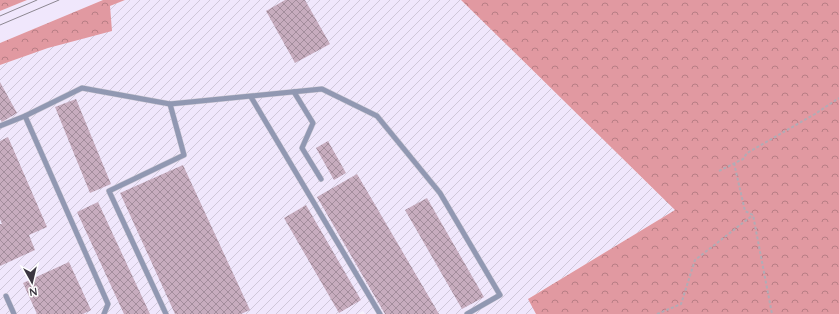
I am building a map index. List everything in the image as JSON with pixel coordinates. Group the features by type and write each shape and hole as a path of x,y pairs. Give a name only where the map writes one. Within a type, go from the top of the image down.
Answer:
{"lane":[{"path":"0,126 25,116 82,88 170,104 322,89 377,116 440,193 500,295 467,314"},
{"path":"294,92 313,123 302,148 321,180"},
{"path":"251,97 380,314"},
{"path":"166,314 109,192 184,155 170,104"},
{"path":"25,116 108,304 104,314"},
{"path":"6,296 14,314"}],"path":[{"path":"719,170 743,159 747,153 839,98"},
{"path":"734,163 745,211 753,216 772,314"},
{"path":"657,314 680,304 695,260 753,216"}],"shaded area":[{"path":"27,0 103,0 0,43 0,11"},
{"path":"125,0 461,0 675,210 529,298 536,314 365,314 363,311 358,314 0,314 0,65 48,48 110,6"}],"green space":[{"path":"0,0 27,0 0,11"},
{"path":"103,0 125,0 110,6 112,31 48,48 0,65 0,43"},
{"path":"461,0 839,0 839,314 536,314 528,299 675,210"}],"building":[{"path":"285,0 305,0 330,44 295,63 266,11"},
{"path":"0,82 17,113 2,122 0,119"},
{"path":"76,99 111,184 90,193 55,107"},
{"path":"8,137 47,227 29,235 35,250 0,266 0,224 2,224 0,219 0,141"},
{"path":"328,141 346,173 334,180 316,148"},
{"path":"183,165 250,310 241,314 175,314 120,193"},
{"path":"357,174 439,314 385,314 317,197"},
{"path":"427,198 484,297 462,309 405,210"},
{"path":"98,202 150,314 124,314 77,212"},
{"path":"306,205 361,300 339,313 284,218"},
{"path":"69,262 91,310 83,314 37,314 23,283"}],"tram line":[{"path":"0,16 37,0"},
{"path":"0,25 59,0"}]}
